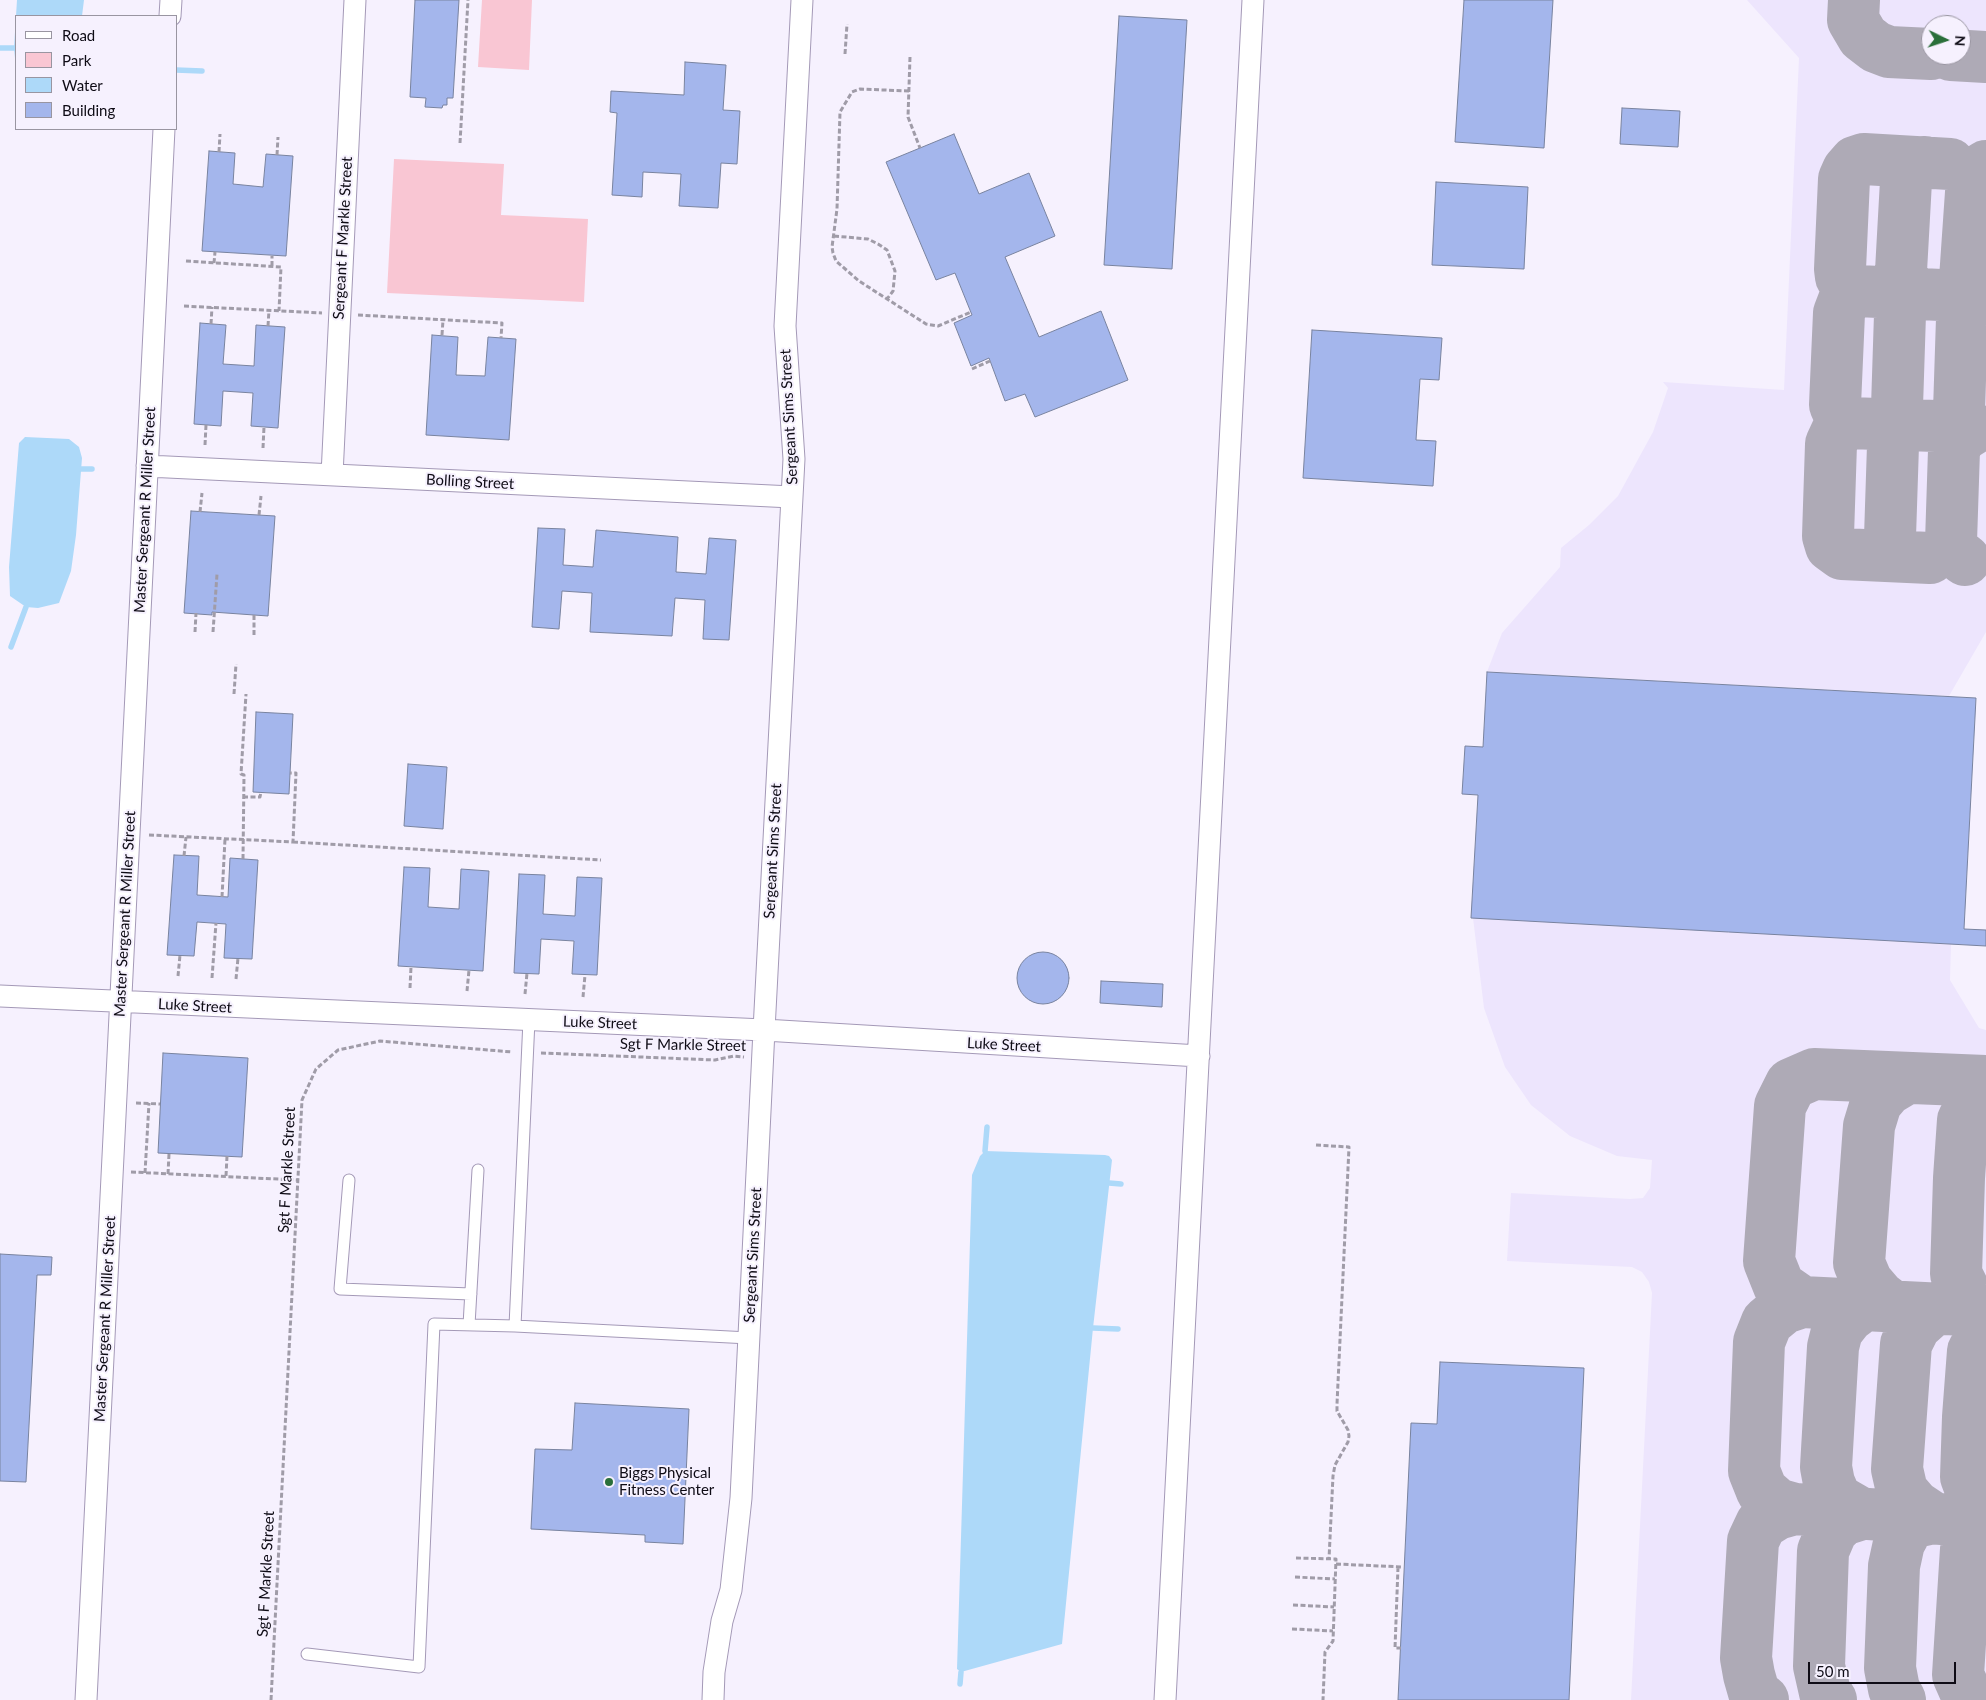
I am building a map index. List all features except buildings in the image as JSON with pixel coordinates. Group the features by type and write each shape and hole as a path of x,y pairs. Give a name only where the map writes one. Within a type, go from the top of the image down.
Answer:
{"street":[{"path":"170,15 171,0"},
{"name":"Sergeant F Markle Street","path":"332,475 355,0"},
{"name":"Sergeant Sims Street","path":"713,1700 714,1672 722,1621 731,1590 737,1545 749,1338 792,497 794,440 785,326 802,0"},
{"path":"1165,1700 1253,0"},
{"name":"Master Sergeant R Miller Street","path":"86,1700 164,130"},
{"name":"Bolling Street","path":"147,466 792,497"},
{"name":"Luke Street","path":"0,996 764,1030 1199,1056"}],"lane":[{"path":"515,1326 529,1020"},
{"path":"469,1325 478,1170"},
{"path":"349,1180 340,1289 471,1294"},
{"path":"307,1654 419,1667 434,1324 515,1326 749,1338"}],"path":[{"path":"460,143 468,0"},
{"path":"845,54 847,24"},
{"path":"910,57 908,117 920,148"},
{"path":"909,91 860,89 852,92 840,112 837,208 832,247 836,261 860,281 926,324 938,326 971,312"},
{"path":"219,152 220,134"},
{"path":"277,155 278,137"},
{"path":"834,236 868,239 887,250 896,271 893,290 887,299"},
{"path":"214,263 215,252"},
{"path":"272,256 272,266"},
{"path":"186,262 281,267 279,311"},
{"path":"211,324 212,307"},
{"path":"268,326 269,310"},
{"path":"442,336 443,320"},
{"path":"501,338 502,323"},
{"path":"972,369 990,361"},
{"path":"205,445 206,425"},
{"path":"262,448 264,427"},
{"path":"200,512 202,493"},
{"path":"259,515 261,496"},
{"path":"213,632 217,574"},
{"path":"195,632 196,614"},
{"path":"254,615 254,635"},
{"path":"234,694 236,664"},
{"path":"243,859 244,775 241,774 246,694"},
{"path":"290,773 296,773 293,842"},
{"path":"243,797 260,797 261,792"},
{"path":"129,835 293,842 601,860"},
{"path":"184,856 186,837"},
{"path":"222,897 225,839"},
{"path":"212,978 216,923"},
{"path":"178,976 180,956"},
{"path":"236,979 238,958"},
{"path":"410,988 411,967"},
{"path":"467,991 469,970"},
{"path":"525,994 527,973"},
{"path":"583,997 585,975"},
{"name":"Sgt F Markle Street","path":"271,1700 302,1100 316,1069 338,1050 380,1042 528,1052 715,1060 734,1056 762,1058"},
{"path":"145,1173 149,1103"},
{"path":"1316,1145 1349,1147 1337,1404 1337,1411 1348,1430 1349,1436 1348,1442 1335,1464 1333,1476 1329,1559"},
{"path":"168,1174 169,1154"},
{"path":"226,1176 227,1156"},
{"path":"112,1171 297,1180"},
{"path":"1296,1558 1336,1560 1333,1641 1325,1652 1323,1700"},
{"path":"1336,1564 1403,1567"},
{"path":"1398,1567 1395,1648 1401,1648"},
{"path":"1295,1578 1335,1579"},
{"path":"1397,1593 1403,1593"},
{"path":"1293,1605 1334,1607"},
{"path":"1396,1619 1402,1619"},
{"path":"1292,1629 1333,1631"},
{"path":"1395,1630 1402,1630"}],"shaded area":[{"path":"1747,0 1986,0 1986,632 1949,696 1487,672 1502,633 1560,567 1561,548 1589,525 1618,496 1653,432 1668,388 1663,382 1784,390 1799,58"},
{"path":"1473,918 1951,943 1950,980 1979,1028 1986,1030 1986,1700 1631,1700 1652,1293 1649,1282 1642,1272 1632,1267 1507,1261 1511,1193 1643,1198 1650,1188 1652,1160 1617,1156 1570,1136 1531,1105 1505,1067 1484,1008"}],"green space":[{"path":"482,0 532,0 529,70 478,67"},
{"path":"394,159 504,164 501,215 588,219 584,302 387,293"}],"water":[{"path":"17,0 84,0 82,15 16,15"},
{"path":"25,437 69,439 79,447 82,458 71,571 59,603 38,608 26,607 10,596 9,567 19,443"},
{"path":"985,1151 1105,1155 1109,1156 1112,1160 1093,1328 1062,1644 961,1672 957,1669 972,1175 980,1156"}],"waterway":[{"path":"0,48 14,48"},
{"path":"178,70 202,71"},
{"path":"81,469 92,469"},
{"path":"11,647 26,607"},
{"path":"985,1151 987,1127"},
{"path":"1109,1183 1121,1184"},
{"path":"1093,1328 1118,1329"},
{"path":"960,1684 961,1672"}],"taxiway":[{"path":"1854,0 1853,20 1863,37 1876,47 1889,52 1921,54"},
{"path":"1971,56 1986,57"},
{"path":"1941,295 1858,291 1846,285 1841,277 1840,269 1844,179 1848,170 1855,162 1864,159 1950,164"},
{"path":"1903,556 1894,547 1890,537 1893,445 1899,432 1911,425 1901,416 1897,407 1900,314 1906,302 1919,294 1905,284 1901,271 1906,181 1913,170 1925,162"},
{"path":"1965,560 1955,552 1951,542 1954,450 1960,437 1973,429 1962,420 1959,411 1962,318 1968,306 1980,297 1969,287 1965,279 1972,178 1986,166"},
{"path":"1849,423 1839,414 1835,405 1839,313 1844,300 1858,291"},
{"path":"1930,558 1842,554 1831,546 1828,536 1831,444 1837,431 1849,423 1936,426"},
{"path":"1802,1302 1779,1286 1769,1261 1780,1106 1791,1084 1814,1074 1986,1081"},
{"path":"1892,1306 1879,1296 1867,1282 1859,1263 1869,1126 1876,1103 1887,1090 1907,1078"},
{"path":"1983,1311 1966,1294 1956,1274 1963,1120 1976,1097 1986,1089"},
{"path":"1795,1509 1777,1504 1762,1491 1754,1471 1759,1342 1767,1322 1784,1308 1802,1302 1986,1311"},
{"path":"1862,1514 1836,1499 1829,1483 1826,1467 1833,1347 1837,1331 1848,1317 1864,1305"},
{"path":"1933,1518 1915,1506 1902,1491 1897,1469 1906,1344 1915,1326 1934,1309"},
{"path":"1986,1330 1973,1351 1966,1477 1974,1498 1986,1511"},
{"path":"1763,1700 1755,1696 1746,1658 1753,1541 1761,1524 1777,1514 1795,1509 1986,1522"},
{"path":"1831,1700 1826,1697 1819,1666 1823,1551 1832,1530 1843,1520 1862,1514"},
{"path":"1900,1700 1894,1689 1890,1668 1894,1566 1899,1543 1910,1523 1933,1518"},
{"path":"1969,1700 1958,1675 1966,1549 1977,1529 1986,1526"}],"place":[{"name":"Biggs Physical Fitness Center","path":"609,1482"}]}
